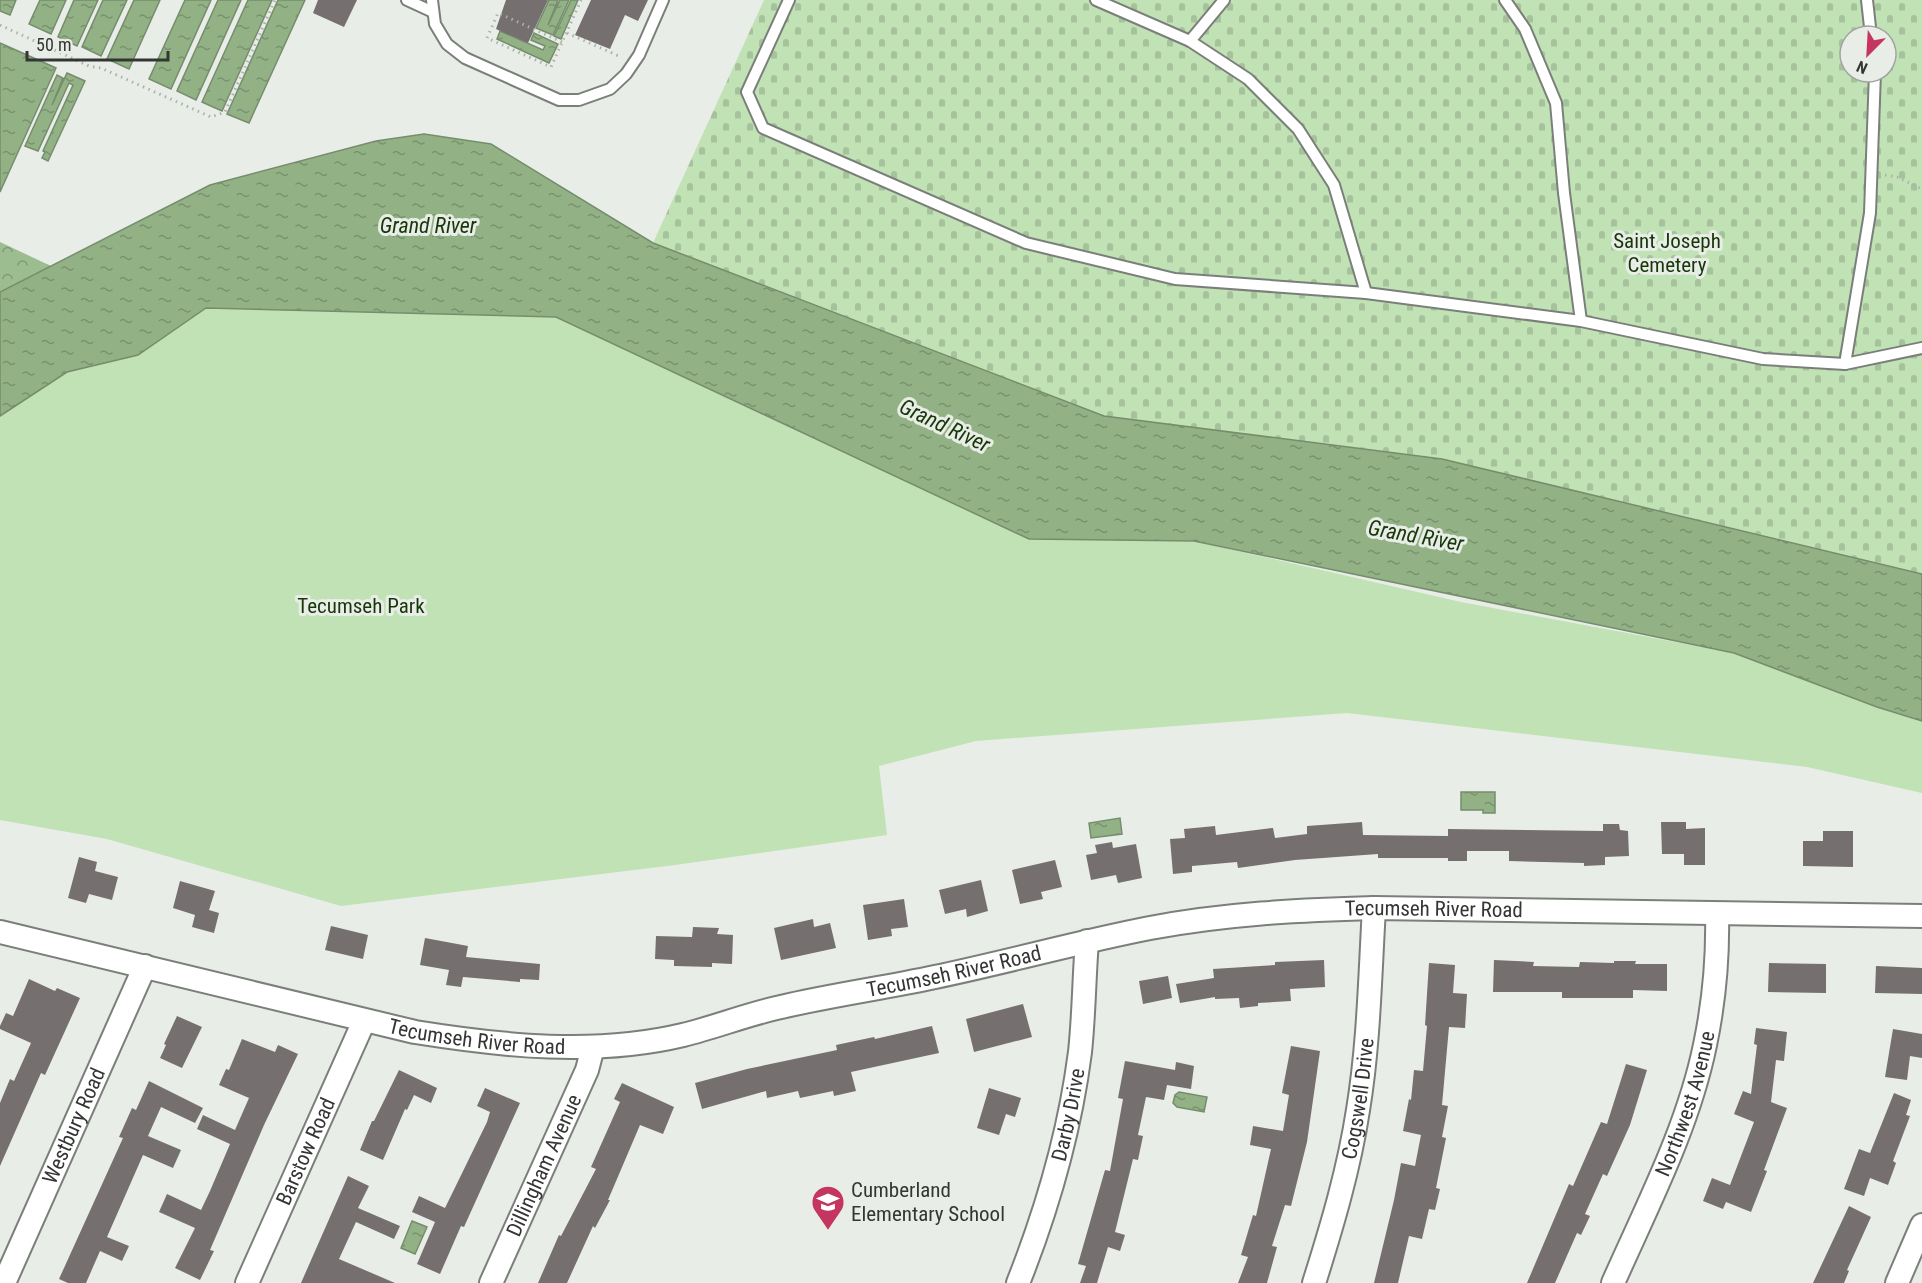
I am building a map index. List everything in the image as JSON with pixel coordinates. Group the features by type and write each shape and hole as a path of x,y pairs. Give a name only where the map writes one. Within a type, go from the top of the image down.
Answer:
{"street":[{"name":"Tecumseh River Road","path":"0,932 364,1021 471,1041 530,1046 592,1047 636,1043 682,1035 780,1007 936,977 1151,928 1236,915 1298,910 1374,908 1922,916"},
{"name":"Cogswell Drive","path":"1314,1283 1347,1173 1359,1108 1367,1032 1374,908"},
{"name":"Northwest Avenue","path":"1613,1283 1667,1159 1693,1089 1705,1046 1713,995 1717,914"},
{"name":"Darby Drive","path":"1018,1283 1045,1203 1064,1136 1080,1052 1087,941"},
{"name":"Westbury Road","path":"4,1283 145,966"},
{"name":"Barstow Road","path":"247,1283 364,1021"},
{"name":"Dillingham Avenue","path":"491,1283 587,1070 592,1047"},
{"path":"1897,1283 1922,1225"}],"lane":[{"path":"407,0 433,12"},
{"path":"432,0 435,24 447,44 465,58 559,100 579,100 610,89 626,74 663,0"},
{"path":"789,0 747,92 763,128 1026,243 1175,279 1366,294 1581,321 1763,359 1845,364 1922,348"},
{"path":"1096,0 1190,41 1248,79 1298,129 1334,185 1366,294"},
{"path":"1190,41 1224,0"},
{"path":"1505,0 1525,29 1556,103 1564,193 1581,321"},
{"path":"1867,0 1870,24"},
{"path":"1845,364 1870,213 1875,84"}],"path":[{"path":"0,25 89,66 101,68 211,117 225,112 275,0"},
{"path":"562,42 498,13 487,38 551,67 581,0"},
{"path":"566,33 634,62"},
{"path":"1871,174 1897,177 1922,189"}],"green space":[{"name":"Saint Joseph Cemetery","path":"764,0 1922,0 1922,574 1442,459 1104,416 653,243"},
{"path":"0,242 53,267 0,292"},
{"name":"Tecumseh Park","path":"206,308 556,317 1029,539 1194,541 1461,602 1734,653 1877,707 1922,721 1922,793 1807,767 1347,713 976,741 879,766 887,835 675,865 341,906 107,839 0,820 0,410 67,372 138,355"}],"water":[{"path":"0,0 16,0 10,15 0,11"},
{"path":"40,0 66,0 51,34 29,24"},
{"path":"74,0 98,0 77,46 58,37"},
{"path":"103,0 127,0 101,56 82,47"},
{"path":"134,0 160,0 129,69 107,59"},
{"path":"185,0 211,0 171,89 149,79"},
{"path":"218,0 241,0 196,100 177,91"},
{"path":"248,0 272,0 222,111 202,102"},
{"path":"278,0 305,0 249,123 227,114"},
{"path":"549,0 558,0 548,25 560,0 569,0 553,35 536,28"},
{"path":"571,0 578,0 561,39 554,36"},
{"path":"500,31 543,50 545,46 531,40 534,33 558,44 549,63 497,39"},
{"path":"0,43 56,68 0,192"},
{"path":"67,73 85,81 48,161 42,158 45,152 43,151 73,85 69,83 38,151 25,146 57,75 63,78 52,105"},
{"name":"Grand River","path":"424,134 491,144 653,243 1104,416 1442,459 1922,574 1922,721 1877,707 1734,653 1194,541 1029,539 556,317 206,308 138,355 67,372 0,416 0,292 210,185 376,141"},
{"path":"1461,792 1495,792 1495,813 1483,813 1483,810 1461,810"},
{"path":"1120,818 1122,834 1091,838 1089,823"},
{"path":"1179,1092 1207,1097 1204,1112 1177,1107 1173,1103 1175,1095"},
{"path":"412,1221 427,1227 415,1254 401,1248"}],"building":[{"path":"318,0 357,0 344,27 313,13"},
{"path":"506,0 548,0 528,43 496,29"},
{"path":"591,0 648,0 638,21 625,15 610,49 575,35"},
{"path":"1362,822 1363,835 1448,836 1448,829 1603,831 1603,824 1619,824 1620,830 1628,831 1629,856 1605,857 1605,865 1584,866 1584,863 1509,861 1509,851 1467,851 1467,861 1448,861 1448,858 1378,858 1378,854 1295,860 1238,868 1237,862 1192,866 1192,872 1173,874 1170,839 1185,838 1184,829 1215,826 1216,835 1273,828 1275,838 1307,834 1307,826"},
{"path":"1661,822 1686,822 1686,829 1705,828 1705,865 1684,865 1684,854 1662,854"},
{"path":"1823,831 1853,831 1853,867 1803,866 1803,841 1823,841"},
{"path":"1112,842 1113,848 1136,844 1142,878 1118,883 1116,875 1091,880 1086,855 1097,853 1095,845"},
{"path":"79,857 97,862 95,871 118,877 112,900 89,894 86,903 68,898"},
{"path":"1055,860 1062,887 1041,892 1043,899 1020,904 1012,870"},
{"path":"981,880 988,911 967,917 966,909 945,914 939,890"},
{"path":"180,881 215,891 209,910 219,913 214,933 192,927 195,915 173,908"},
{"path":"904,899 908,927 891,929 892,936 868,940 863,905"},
{"path":"813,919 814,927 830,923 836,948 781,960 774,928"},
{"path":"331,926 368,935 363,959 325,950"},
{"path":"693,927 719,928 717,934 733,935 732,964 712,963 712,967 674,966 674,960 655,959 656,936 692,937"},
{"path":"425,938 468,946 466,957 540,964 539,980 520,979 520,982 463,977 461,987 446,985 449,970 420,965"},
{"path":"1324,960 1325,987 1290,989 1291,1001 1258,1003 1258,1006 1240,1008 1239,998 1215,999 1215,997 1180,1003 1176,984 1214,978 1213,969 1275,965 1275,962"},
{"path":"1494,960 1534,962 1533,966 1579,967 1580,962 1614,963 1614,961 1636,961 1635,964 1667,964 1667,991 1633,990 1633,998 1562,998 1562,992 1493,992"},
{"path":"1429,963 1455,965 1453,993 1467,994 1465,1028 1449,1027 1442,1105 1448,1106 1442,1137 1446,1138 1436,1188 1440,1189 1435,1210 1429,1209 1422,1239 1409,1236 1398,1283 1374,1283 1401,1163 1415,1166 1421,1135 1403,1131 1409,1099 1411,1100 1414,1070 1423,1071"},
{"path":"1769,963 1826,964 1826,993 1768,992"},
{"path":"1876,966 1922,968 1922,994 1875,993"},
{"path":"1168,976 1172,998 1143,1004 1139,981"},
{"path":"29,979 55,991 57,988 80,998 45,1075 41,1073 0,1166 0,1103 10,1079 14,1081 31,1043 0,1029 0,1026 6,1013 13,1016"},
{"path":"1023,1004 1032,1037 974,1052 966,1019"},
{"path":"177,1016 202,1027 182,1068 160,1058"},
{"path":"932,1026 939,1053 851,1072 856,1091 834,1096 833,1091 800,1098 798,1091 767,1098 766,1091 702,1109 695,1083 747,1069 837,1050 836,1045"},
{"path":"1756,1028 1787,1032 1784,1061 1776,1060 1771,1102 1787,1108 1751,1212 1726,1202 1723,1209 1703,1201 1712,1178 1730,1185 1754,1122 1734,1114 1743,1091 1751,1094 1757,1045 1754,1044"},
{"path":"1893,1029 1922,1034 1922,1058 1910,1056 1907,1080 1885,1077"},
{"path":"242,1039 275,1052 278,1045 298,1054 264,1125 210,1250 214,1251 200,1280 175,1268 195,1228 159,1212 167,1194 201,1210 230,1144 197,1129 203,1115 235,1130 249,1098 219,1085 226,1069 229,1070"},
{"path":"1291,1046 1320,1051 1307,1142 1291,1206 1285,1205 1272,1246 1277,1247 1267,1283 1238,1283 1248,1257 1241,1255 1253,1215 1256,1216 1271,1149 1250,1145 1253,1126 1283,1131 1289,1095 1282,1093"},
{"path":"1125,1061 1175,1070 1176,1062 1194,1066 1191,1089 1167,1085 1164,1100 1146,1097 1138,1135 1143,1136 1138,1160 1133,1159 1115,1232 1125,1235 1120,1251 1108,1247 1097,1283 1080,1283 1086,1266 1078,1264 1105,1170 1110,1171 1123,1099 1118,1098"},
{"path":"1626,1064 1647,1070 1630,1125 1607,1176 1603,1174 1585,1214 1590,1216 1581,1235 1577,1233 1555,1283 1527,1283 1569,1184 1573,1186 1601,1122 1607,1124"},
{"path":"399,1070 437,1088 431,1103 414,1095 407,1110 405,1109 383,1160 360,1150 372,1121"},
{"path":"149,1081 203,1108 195,1123 161,1107 148,1136 181,1150 173,1168 143,1155 107,1237 129,1246 122,1261 100,1251 86,1283 68,1283 59,1279 123,1138 119,1137 132,1108 136,1110"},
{"path":"622,1083 674,1107 663,1134 640,1125 608,1200 610,1200 595,1228 593,1226 567,1283 538,1283 559,1235 561,1236 596,1169 591,1167 620,1102 614,1099"},
{"path":"485,1088 520,1103 464,1227 461,1226 440,1274 417,1264 435,1222 412,1212 419,1196 445,1208 487,1122 490,1112 477,1106"},
{"path":"989,1088 1021,1098 1015,1117 1006,1114 999,1135 977,1128"},
{"path":"1894,1093 1911,1100 1906,1115 1910,1116 1893,1161 1896,1163 1888,1185 1870,1178 1864,1196 1844,1189 1859,1149 1870,1153"},
{"path":"348,1176 369,1186 358,1208 400,1226 394,1239 356,1222 339,1259 395,1283 301,1283"},
{"path":"1849,1206 1871,1217 1847,1270 1849,1271 1844,1283 1813,1283"}],"place":[{"name":"Cumberland Elementary School","path":"828,1231"}]}
